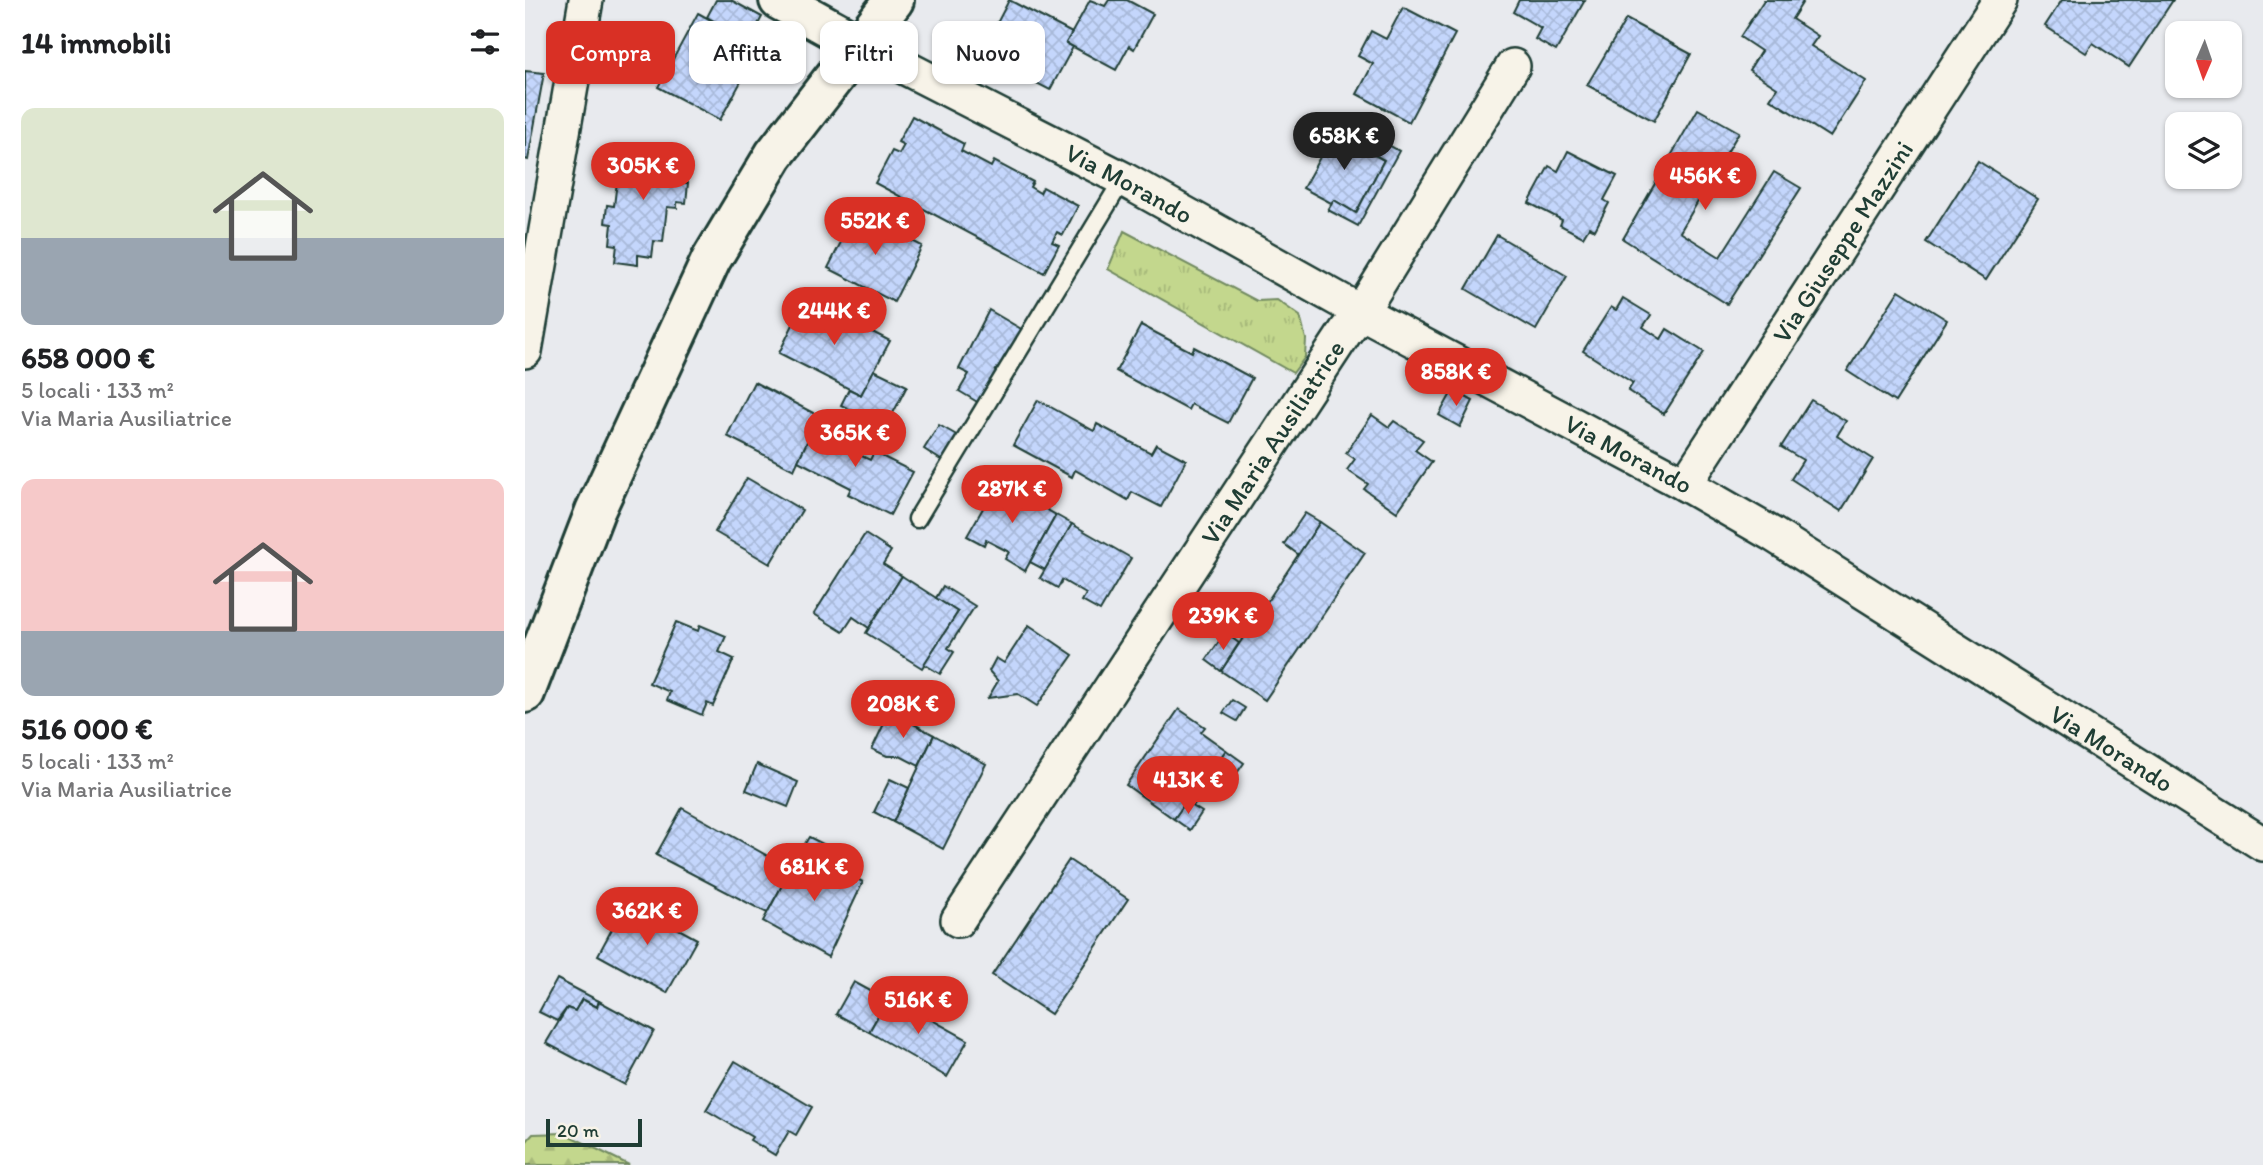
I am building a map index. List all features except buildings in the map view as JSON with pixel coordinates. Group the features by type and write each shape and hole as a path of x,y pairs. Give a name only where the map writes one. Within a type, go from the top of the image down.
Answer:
{"main road":[{"path":"779,0 820,23"},
{"path":"877,21 894,0"},
{"path":"525,693 595,511 711,260 774,155 828,84"}],"street":[{"path":"525,351 586,0"},
{"name":"Via Giuseppe Mazzini","path":"1685,484 2000,0"},
{"name":"Via Maria Ausiliatrice","path":"958,920 1361,312 1513,66"},
{"name":"Via Morando","path":"918,74 1123,179 1361,312 1685,484 1772,534 2263,844"}],"lane":[{"path":"917,519 1123,179"}],"green space":[{"path":"1124,231 1257,301 1277,300 1300,316 1306,339 1305,357 1293,373 1108,269"},
{"path":"564,1133 629,1165 525,1165 525,1143 533,1134"}]}
